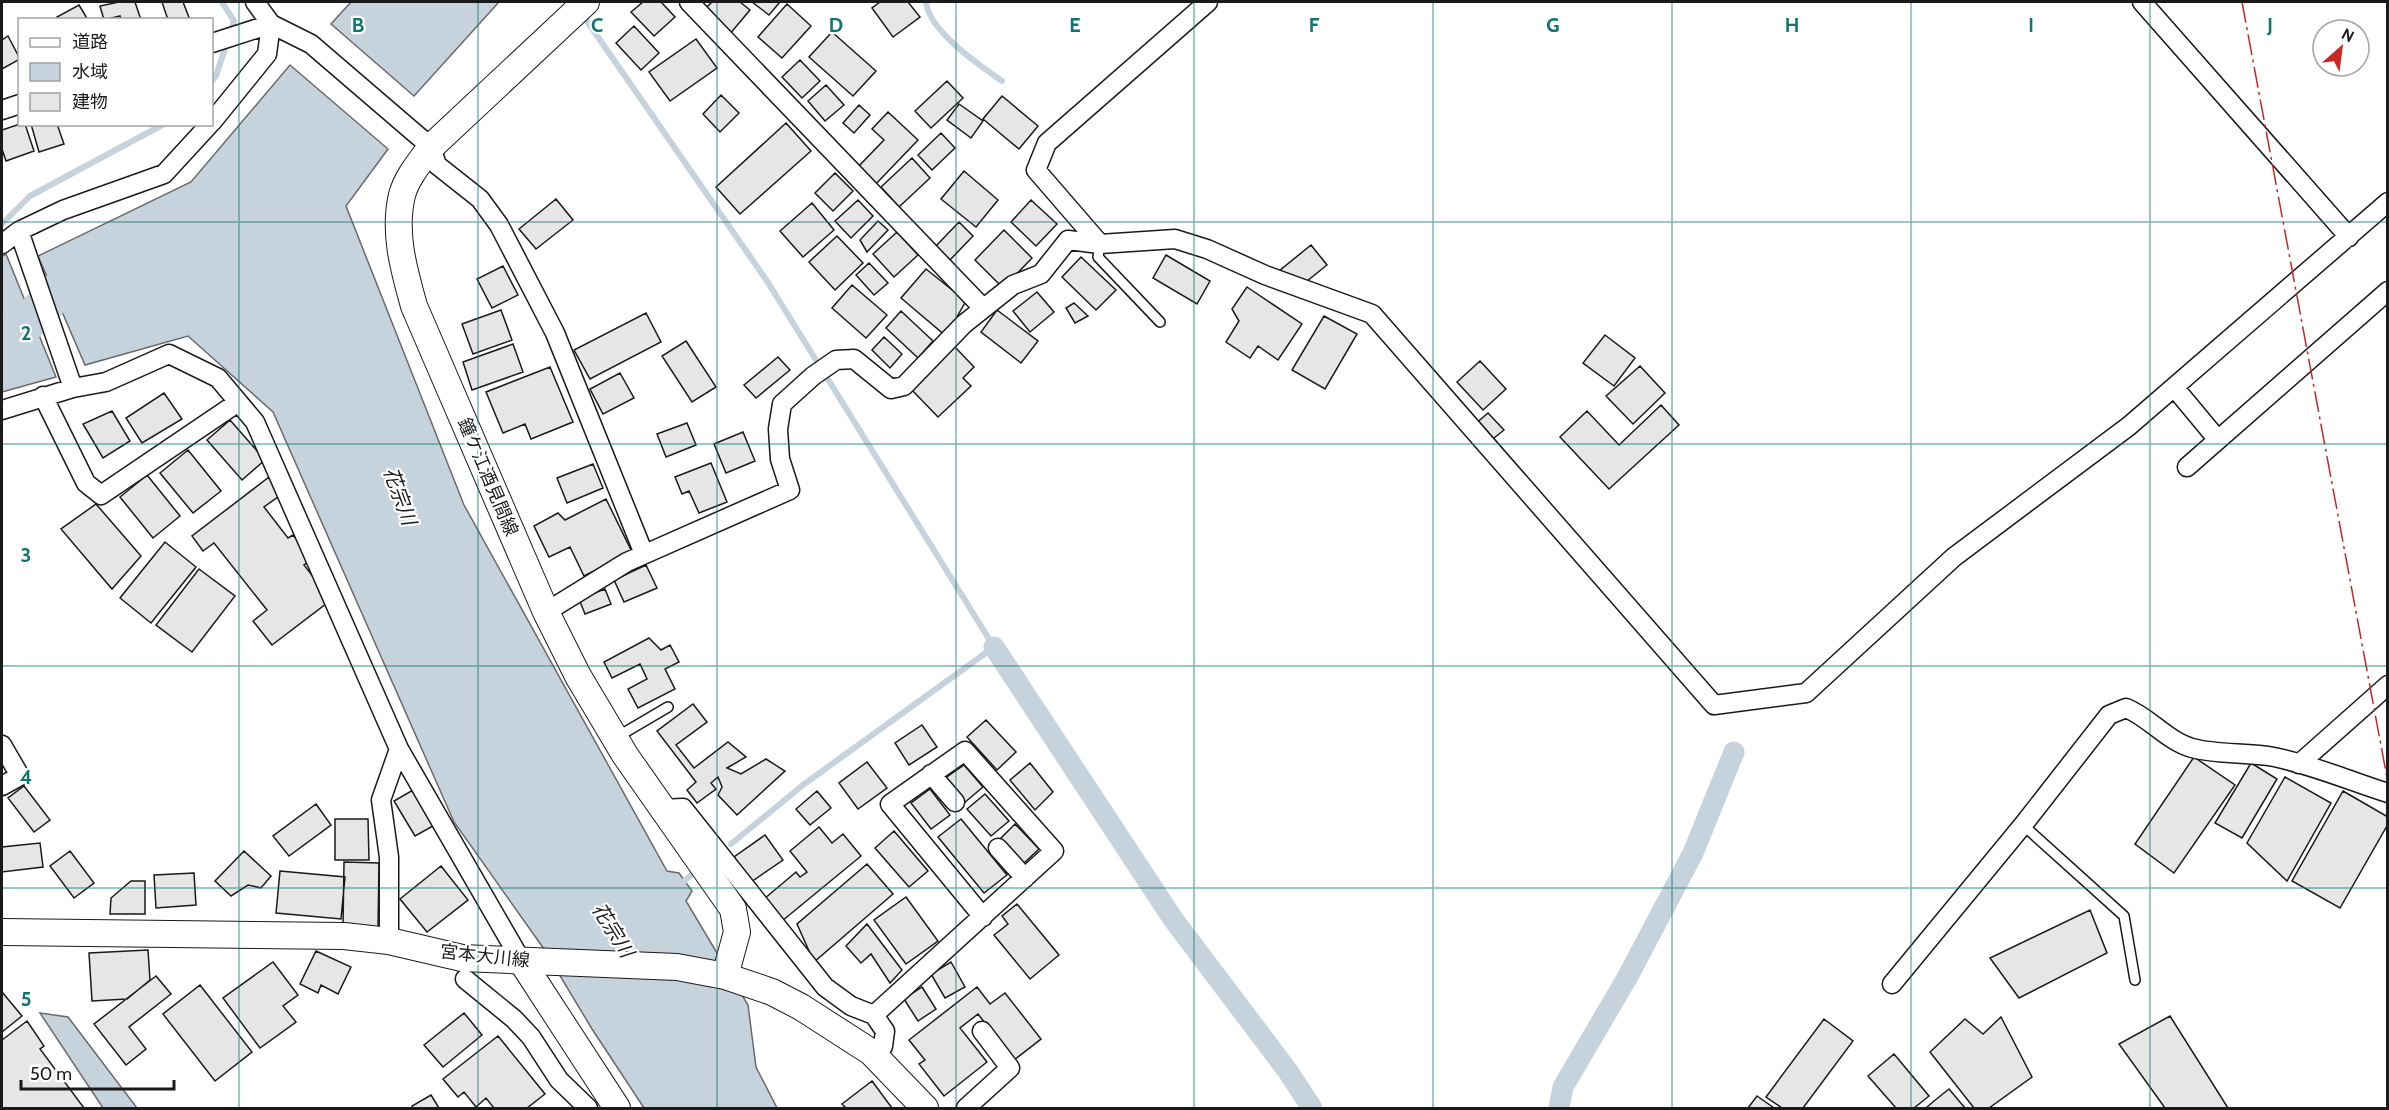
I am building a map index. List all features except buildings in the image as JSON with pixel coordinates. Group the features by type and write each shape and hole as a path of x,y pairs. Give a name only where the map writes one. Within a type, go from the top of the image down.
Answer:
{"main road":[{"name":"鐘ケ江酒見間線","path":"580,7 431,147 414,169 402,195 398,236 414,306 546,612 578,676 615,738 661,808 733,909 737,932 733,973"},
{"name":"宮本大川線","path":"2,933 344,936 389,941 462,958 677,967 733,973 801,1007 871,1052 925,1108"},
{"path":"530,962 617,1108"}],"street":[{"path":"255,2 271,24 311,44 431,147 437,165 480,199 499,225 555,333 644,554"},
{"path":"689,2 983,308"},
{"path":"1100,244 1036,170 1047,143 1209,2"},
{"path":"2142,2 2349,237"},
{"path":"213,43 271,24"},
{"path":"213,121 267,54 271,24"},
{"path":"2,244 19,231 63,210 164,174 208,126"},
{"path":"546,612 627,562 790,490 780,459 778,429 782,404 813,376 836,360 854,359 891,389 904,386 964,324 983,308 1012,285 1041,274 1068,240 1100,244 1175,239 1207,249 1265,275 1372,314 1714,705 1806,693 1954,556 2129,426 2388,202"},
{"path":"19,231 73,388"},
{"path":"2187,467 2388,291"},
{"path":"2,410 43,396 106,382 169,354 218,378 255,422 399,749 530,962"},
{"path":"2174,387 2218,440"},
{"path":"43,396 86,483 101,495 231,407"},
{"path":"2299,764 2388,685"},
{"path":"1892,984 2023,825 2109,715 2126,708 2136,712 2157,729 2191,747 2273,757 2388,793"},
{"path":"2,745 20,776 2,786"},
{"path":"389,941 389,857 381,800 399,749"},
{"path":"874,1015 983,917 1054,851 965,750 890,804 983,917"},
{"path":"931,774 955,802"},
{"path":"661,808 683,808 825,987 851,1006 874,1015 885,1031 883,1046 871,1052"},
{"path":"998,848 1025,878"},
{"path":"465,979 514,1019 531,1037 559,1080 588,1108"},
{"path":"966,1108 1010,1068 982,1031"}],"lane":[{"path":"1100,244 1098,257 1160,322"},
{"path":"615,738 668,707"},
{"path":"2023,825 2124,916 2135,980"}],"water":[{"path":"351,2 499,2 414,96 331,24"},
{"path":"290,65 388,149 346,206 464,505 667,871 679,873 692,891 686,901 748,1005 756,1067 777,1108 644,1108 592,1029 544,949 454,822 273,412 188,336 85,365 38,256 191,182"},
{"path":"6,254 56,377 2,392 2,256"},
{"path":"40,1013 68,1017 137,1108 103,1108"}],"waterway":[{"path":"213,80 234,21 222,2"},
{"path":"926,2 929,13 945,36 1002,81"},
{"path":"582,14 767,281 994,647 803,785 731,844"},
{"path":"2,224 30,196 160,126"},
{"name":"花宗川","path":"2,348 92,257"},
{"path":"994,647 1173,919 1287,1070 1312,1108"},
{"path":"1559,1108 1563,1087 1627,978 1693,853 1734,752"},
{"path":"680,885 691,875"}],"power":[{"path":"2242,2 2388,783"}]}
